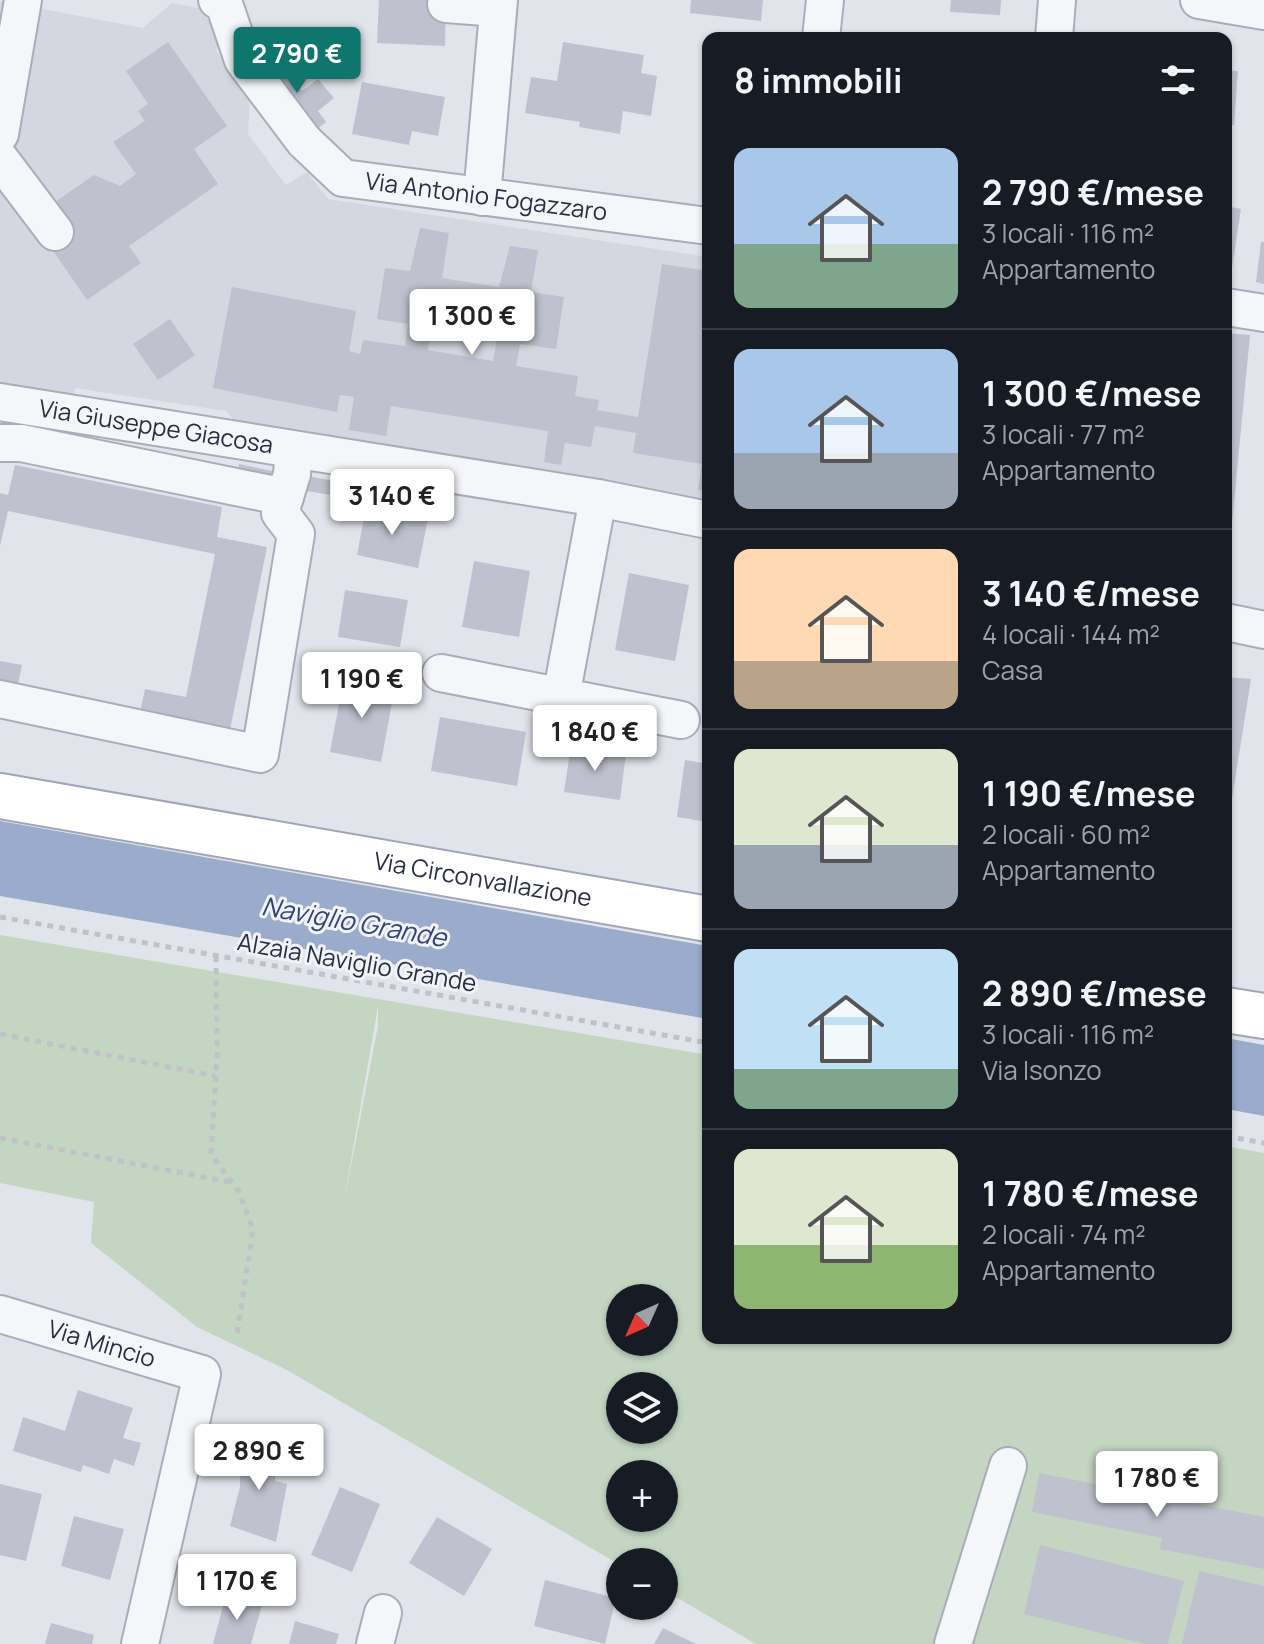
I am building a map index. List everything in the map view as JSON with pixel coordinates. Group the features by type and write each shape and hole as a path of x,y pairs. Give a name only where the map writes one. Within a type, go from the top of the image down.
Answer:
{"main road":[{"name":"Via Circonvallazione","path":"0,796 702,918"},
{"path":"1232,1011 1264,1016"}],"street":[{"path":"0,134 23,0"},
{"path":"822,32 825,0"},
{"path":"1054,32 1057,0"},
{"path":"1199,0 1264,11"},
{"name":"Via Antonio Fogazzaro","path":"220,1 243,60 304,141 343,178 702,225"},
{"path":"446,4 498,4 482,197"},
{"path":"0,159 55,232"},
{"path":"1232,308 1264,313"},
{"name":"Via Giuseppe Giacosa","path":"0,402 598,498 702,519"},
{"path":"0,443 21,443 285,497"},
{"path":"0,699 260,754 296,534 280,513 292,474 294,450"},
{"path":"561,697 598,498"},
{"path":"1232,623 1264,630"},
{"path":"441,673 681,720"},
{"name":"Via Mincio","path":"0,1314 202,1374 140,1644"},
{"path":"953,1644 1008,1466"}],"path":[{"name":"Alzaia Naviglio Grande","path":"0,917 702,1042"},
{"path":"216,956 211,1154 247,1208 253,1229 237,1334"},
{"path":"0,1034 215,1076"},
{"path":"1232,1137 1264,1143"},
{"path":"0,1138 231,1182"}],"shaded area":[{"path":"0,1 143,28 172,3 200,8 220,39 216,51 250,92 248,134 286,185 307,172 328,199 702,256 702,505 238,425 226,411 75,388 71,403 0,389"}],"green space":[{"path":"0,935 702,1054 702,1344 1232,1344 1232,1147 1264,1153 1264,1644 756,1644 678,1598 678,1548 606,1548 606,1557 287,1370 197,1327 91,1243 94,1202 0,1183","holes":["378,1007 378,1026 345,1196"]}],"water":[{"name":"Naviglio Grande","path":"0,821 702,945 702,1018 0,896"},
{"path":"1232,1039 1264,1045 1264,1116 1232,1110"}],"building":[{"path":"379,0 446,0 445,46 377,43"},
{"path":"691,0 763,0 761,21 690,13"},
{"path":"951,0 1001,0 1000,15 950,12"},
{"path":"168,42 227,126 194,149 218,184 129,246 141,263 87,300 45,239 52,204 94,175 120,186 136,174 113,142 145,121 138,111 148,104 126,71"},
{"path":"563,42 644,55 641,73 657,76 651,116 623,111 620,134 579,127 580,122 525,113 531,77 557,81"},
{"path":"273,54 302,91 318,79 334,98 318,111 326,122 310,135 257,67"},
{"path":"1232,70 1238,71 1232,125"},
{"path":"362,82 445,97 438,136 412,131 409,145 352,134"},
{"path":"1232,207 1241,209 1232,268"},
{"path":"420,228 449,233 442,278 499,287 510,246 538,250 531,292 564,297 556,349 520,344 516,366 578,376 575,396 599,400 597,410 638,417 662,264 702,270 702,464 633,453 636,433 595,426 591,447 565,443 561,465 544,462 548,431 391,406 386,436 349,430 354,397 340,395 337,412 213,388 232,287 356,311 349,351 360,354 363,340 405,346 408,324 377,319 385,268 410,271","holes":["432,328 497,339 493,361 428,350"]},
{"path":"1261,242 1264,242 1264,284 1256,282"},
{"path":"170,319 195,355 158,380 133,344"},
{"path":"1232,334 1250,335 1232,523"},
{"path":"239,464 282,473 280,485 237,477"},
{"path":"702,464 702,490 698,490"},
{"path":"15,465 222,507 217,537 267,547 229,735 139,717 145,689 186,697 215,554 8,511 0,546 0,493 8,495"},
{"path":"302,475 339,482 340,476 359,479 356,499 300,490"},
{"path":"366,507 428,519 418,568 357,555"},
{"path":"474,561 530,571 519,637 462,627"},
{"path":"629,573 689,585 675,661 615,650"},
{"path":"345,590 408,600 400,647 338,637"},
{"path":"0,661 22,665 16,694 0,691"},
{"path":"344,677 395,687 381,762 330,752"},
{"path":"1232,677 1251,679 1232,799"},
{"path":"440,717 526,732 517,786 431,771"},
{"path":"571,746 626,754 620,800 564,792"},
{"path":"685,760 702,763 702,821 677,817"},
{"path":"78,1390 133,1408 123,1438 141,1443 134,1466 114,1459 109,1474 83,1465 81,1472 13,1451 23,1417 65,1431"},
{"path":"239,1441 276,1444 275,1481 287,1484 276,1542 230,1526 240,1487"},
{"path":"1039,1473 1264,1517 1264,1569 1160,1549 1162,1538 1032,1512"},
{"path":"0,1484 42,1494 26,1561 0,1555"},
{"path":"340,1487 380,1504 352,1572 311,1555"},
{"path":"74,1516 124,1529 110,1580 61,1566"},
{"path":"437,1517 492,1549 464,1596 409,1563"},
{"path":"1040,1545 1184,1581 1168,1644 1145,1644 1024,1614"},
{"path":"1199,1571 1264,1586 1264,1644 1182,1644"},
{"path":"545,1580 606,1595 606,1620 611,1620 605,1644 534,1626"},
{"path":"226,1595 262,1605 251,1644 213,1644"},
{"path":"295,1621 339,1634 336,1644 289,1644"},
{"path":"51,1623 94,1635 92,1644 45,1644"},
{"path":"663,1628 696,1644 654,1644"}]}
